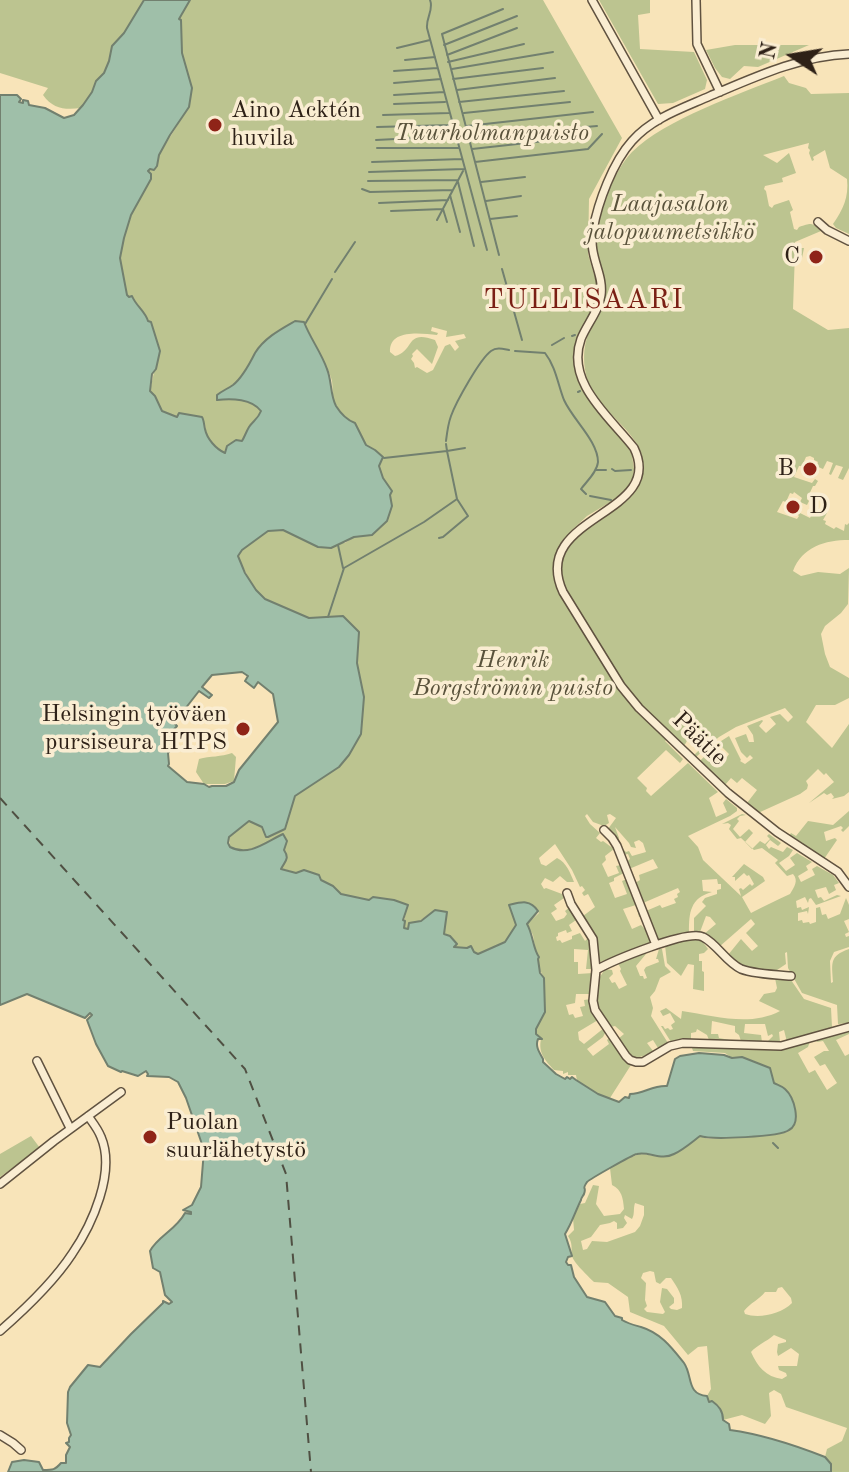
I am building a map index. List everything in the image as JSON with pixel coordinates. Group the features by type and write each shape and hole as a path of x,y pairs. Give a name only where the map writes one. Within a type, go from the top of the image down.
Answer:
{"street":[{"path":"592,0 659,120 799,61 849,54"},
{"path":"696,0 697,44 720,92"},
{"name":"Päätie","path":"659,120 630,143 604,193 591,240 601,295 578,349 580,373 589,393 634,448 638,455 639,471 627,496 583,525 571,538 560,555 557,577 621,686 639,708 728,793 777,832 836,870 849,887"},
{"path":"818,222 849,241"},
{"path":"604,830 617,846 656,945"},
{"path":"567,893 593,939 595,1010 633,1062 643,1062 670,1046 683,1043 787,1045 849,1027"},
{"path":"596,970 656,945 693,934 708,940 739,968 791,976"},
{"path":"37,1061 70,1128"},
{"path":"0,1184 121,1092"},
{"path":"0,1331 63,1267 94,1213 104,1180 106,1157 102,1139 88,1116"},
{"path":"0,1435 21,1450"}],"green space":[{"path":"0,0 151,0 141,7 107,76 81,108 70,109 60,108 47,100 43,95 48,88 0,73"},
{"name":"Henrik Borgströmin puisto","path":"179,0 543,0 622,138 589,199 588,254 597,285 573,357 577,377 589,400 631,449 634,469 628,487 617,498 587,516 570,532 575,536 623,503 638,487 642,477 641,452 593,392 584,360 588,335 605,294 595,248 596,231 608,194 625,160 646,140 683,118 784,76 789,83 806,88 811,94 849,93 849,234 833,224 844,203 847,179 830,168 825,150 813,157 812,161 809,143 763,155 777,163 789,153 796,173 782,178 783,182 765,186 769,206 772,208 789,200 794,229 811,224 821,231 795,242 795,248 804,248 802,258 795,252 793,309 828,330 849,328 849,468 843,480 838,478 843,467 836,465 831,475 833,463 827,461 823,469 816,466 818,462 814,458 806,457 794,477 812,483 815,479 818,481 807,499 807,505 800,502 802,498 794,492 790,493 786,502 783,501 777,512 797,519 798,512 810,518 815,507 827,513 823,520 834,529 844,531 845,524 849,523 849,540 815,546 802,556 793,571 801,576 818,572 840,574 849,568 848,604 821,634 830,667 849,678 849,698 835,705 816,705 806,722 832,748 849,724 849,792 832,799 831,793 824,793 809,803 834,782 818,769 806,781 807,789 758,813 747,803 757,790 742,778 737,783 731,778 725,785 700,761 713,747 715,749 706,757 713,766 725,755 727,757 729,754 718,743 729,736 740,761 745,764 753,758 750,755 747,758 741,752 735,738 746,734 749,742 754,742 747,726 762,720 759,726 766,733 776,724 770,717 780,714 788,722 793,717 785,708 736,727 696,757 694,755 711,739 704,732 691,734 684,746 672,735 665,741 683,759 680,763 666,750 637,778 651,796 688,763 718,792 709,798 716,817 727,812 723,803 726,799 737,808 730,816 688,836 698,847 703,860 741,896 739,889 754,884 744,873 735,881 732,877 744,864 763,877 765,881 742,897 751,913 790,894 795,884 793,874 787,876 775,863 778,860 762,848 752,849 760,841 765,844 770,839 769,834 781,843 778,846 770,840 766,845 769,849 783,852 787,847 793,850 779,863 786,871 795,865 790,858 797,853 812,862 806,866 808,870 798,876 801,882 815,875 812,869 817,866 833,875 839,883 834,885 836,890 829,894 826,887 815,890 818,898 824,901 841,896 816,905 811,898 808,903 805,897 796,901 797,908 801,907 802,910 809,907 808,914 807,911 798,913 798,921 816,922 816,908 820,907 822,915 826,914 828,919 840,914 846,898 849,919 844,921 849,932 845,934 849,936 849,947 834,952 830,961 831,983 835,958 849,949 849,1023 838,1024 837,1005 802,993 788,968 787,952 786,964 774,972 742,967 728,955 741,939 752,951 758,946 746,933 755,924 751,919 719,947 704,934 716,924 710,917 706,916 700,932 694,931 694,918 706,906 702,902 721,889 717,879 702,880 703,891 712,892 699,898 692,907 689,932 660,941 657,939 646,911 676,903 674,899 680,892 678,888 643,903 635,883 640,880 639,875 658,868 653,859 629,869 626,862 630,859 628,854 623,855 621,850 629,851 632,856 646,852 643,843 639,840 634,842 636,848 631,847 615,827 618,843 608,829 616,818 607,815 609,823 604,826 593,822 587,814 585,816 590,824 600,833 596,838 614,849 605,856 602,864 608,877 619,873 616,866 621,865 624,873 609,883 615,898 627,894 622,881 627,879 643,916 639,917 636,905 623,909 632,929 641,925 650,934 651,943 600,962 583,916 595,907 588,894 584,896 582,893 585,890 580,887 555,844 539,858 541,864 546,866 557,858 560,860 568,868 574,882 567,882 560,876 553,882 545,878 541,884 544,889 562,894 564,898 554,905 557,909 551,913 556,921 564,918 567,914 565,911 570,907 582,925 576,920 569,925 572,931 558,933 557,941 562,943 580,933 585,941 588,938 583,930 591,940 593,969 586,969 588,950 574,949 578,974 593,973 590,994 576,994 575,1003 566,1005 569,1015 573,1014 575,1018 583,1016 580,1007 585,1006 584,1000 591,999 598,1020 578,1032 579,1040 584,1044 604,1028 603,1037 587,1049 593,1056 609,1044 607,1040 610,1037 631,1065 610,1098 577,1081 576,1075 554,1070 541,1052 541,1039 535,1028 544,978 538,966 533,935 527,924 539,913 533,905 513,904 516,922 509,938 503,946 478,954 470,946 454,947 444,934 447,913 435,910 408,929 403,928 407,905 394,900 373,897 369,900 341,894 321,880 280,868 267,843 242,852 230,847 229,837 244,824 298,793 263,608 238,556 268,531 283,530 300,537 345,543 354,537 372,534 387,521 392,491 379,466 383,457 366,445 357,428 336,406 330,373 305,324 281,330 268,339 239,379 217,396 218,400 247,401 261,411 242,441 236,442 225,453 210,441 205,423 162,411 150,391 157,358 151,322 147,321 132,297 127,295 121,261 130,218 149,184 148,172 189,107 179,19 182,14 178,8","holes":["432,327 447,331 446,337 464,334 466,338 455,341 459,347 455,351 450,344 445,346 433,370 427,373 415,368 412,354 417,349 432,364 438,347 435,340 419,337 401,353 395,356 390,352 391,345 400,336 414,333 437,335 431,331"]},
{"path":"599,0 650,0 650,13 638,15 640,49 694,52 707,80 705,89 673,103 658,104"},
{"path":"735,45 809,45 758,67 744,66 730,79 722,77 706,50"},
{"path":"232,753 236,757 234,781 204,784 196,772 199,759"},
{"path":"849,811 849,826 843,832 841,826 824,832 826,841 837,840 824,859 789,836 791,833 796,836 808,821 833,825"},
{"path":"746,815 737,819 739,821 733,829 740,837 749,829 753,833 745,842 737,839 729,829 731,825 722,824"},
{"path":"692,937 700,938 708,949 699,954 704,972 704,991 693,989 694,965 688,964 681,976 667,963 665,945"},
{"path":"659,949 662,949 665,966 671,972 660,978 650,997 653,1008 651,1016 668,1043 658,1048 653,1040 647,1043 653,1051 636,1057 629,1054 618,1039 624,1034 615,1026 611,1027 598,1008 598,980 605,969 612,970 609,978 612,983 615,982 619,989 627,985 618,963 645,951 646,954 636,966 640,976 647,978 644,970 659,962 656,959"},
{"path":"775,978 791,980 804,999 831,1008 832,1027 787,1042 784,1030 779,1032 780,1042 767,1042 773,1036 768,1036 765,1024 745,1024 744,1033 761,1035 762,1042 741,1041 735,1026 712,1021 711,1034 735,1041 709,1040 697,1029 691,1033 691,1040 671,1042 661,1026 670,1030 675,1022 670,1013 663,1016 660,1011 666,1008 681,1019 682,1011 745,1019 769,1016 780,1011 759,1001 764,994 775,992"},
{"path":"849,1030 849,1034 836,1040 845,1056 849,1054 849,1472 832,1472 831,1464 825,1457 827,1449 842,1441 847,1428 786,1407 781,1394 774,1390 769,1393 771,1416 765,1424 742,1415 723,1420 720,1410 707,1401 711,1389 707,1346 698,1347 688,1355 664,1326 630,1312 628,1297 608,1283 594,1282 578,1265 572,1256 568,1236 574,1230 573,1218 580,1204 585,1203 593,1185 599,1186 596,1204 604,1216 620,1214 624,1209 618,1189 612,1185 610,1168 625,1160 640,1154 673,1155 700,1136 708,1139 756,1137 788,1132 792,1103 787,1093 774,1083 770,1068 753,1061 732,1058 725,1053 693,1051 691,1045 788,1049 810,1041 808,1047 798,1053 809,1073 815,1070 827,1090 837,1083 825,1064 820,1066 814,1057 829,1051 823,1041 816,1040","holes":["635,1203 644,1206 644,1215 635,1232 607,1242 592,1241 583,1250 581,1241 591,1237 600,1225 614,1221 617,1229 623,1228 627,1223 625,1215 632,1219","654,1272 656,1282 660,1284 671,1278 680,1292 682,1308 671,1309 669,1307 674,1303 674,1298 667,1289 662,1288 660,1302 665,1312 647,1312 644,1309 647,1306 646,1283 641,1278 643,1273","782,1287 792,1303 776,1313 763,1316 745,1314 746,1308 765,1292 776,1292","774,1335 786,1340 778,1344 778,1356 791,1348 799,1354 797,1366 778,1366 787,1376 782,1379 771,1376 756,1362 751,1352"]},
{"path":"31,1136 40,1148 0,1177 0,1154"}],"shaded area":[{"path":"144,0 190,0 179,19 182,53 192,88 189,107 159,155 157,166 148,171 151,179 131,215 120,258 127,295 132,296 151,322 160,351 150,391 162,411 177,417 179,413 202,417 210,440 225,453 227,446 236,440 242,441 261,411 241,400 217,400 217,395 236,382 268,338 295,321 304,322 327,369 336,406 355,423 366,445 383,457 379,466 392,491 392,506 387,521 372,535 354,537 331,548 318,547 283,530 268,531 238,556 245,573 265,599 309,618 343,616 359,632 357,663 364,697 361,734 349,755 339,767 295,796 285,829 266,837 262,827 249,821 229,837 228,843 237,850 251,849 283,834 287,841 284,850 287,858 281,869 296,873 304,870 319,875 321,880 341,894 369,900 373,897 394,900 408,905 404,928 408,929 409,923 421,921 435,910 447,912 444,934 457,944 454,947 471,946 478,954 505,942 516,925 509,905 521,902 532,905 538,911 527,924 544,978 545,1012 536,1029 536,1034 542,1039 538,1039 538,1049 543,1062 556,1074 565,1079 572,1077 598,1094 619,1102 625,1097 629,1098 630,1094 667,1086 675,1059 699,1053 742,1057 770,1068 774,1083 785,1089 794,1104 796,1116 793,1127 760,1136 700,1136 669,1156 637,1154 595,1176 585,1185 584,1194 565,1234 572,1256 566,1262 571,1265 574,1277 587,1297 605,1302 615,1316 654,1333 670,1347 687,1368 693,1388 719,1407 730,1430 754,1434 825,1457 831,1464 831,1472 8,1472 12,1462 24,1460 39,1462 43,1470 66,1463 70,1447 66,1443 71,1435 67,1423 70,1387 88,1365 100,1367 163,1301 172,1302 165,1295 160,1272 153,1268 150,1251 185,1213 191,1214 183,1210 192,1205 201,1187 204,1150 178,1082 169,1077 147,1076 146,1071 138,1076 108,1066 87,1020 92,1015 90,1013 85,1018 27,994 0,1005 0,95 17,95 21,99 19,102 28,101 29,105 45,108 64,118 74,115 104,73 112,46 124,33","holes":["242,672 248,676 245,681 254,688 258,682 273,694 278,722 239,770 234,782 209,787 187,782 168,766 168,753 174,746 171,733 177,726 174,723 199,691 209,698 212,695 202,687 212,675"]}],"waterway":[{"path":"430,0 427,28 487,250"},
{"path":"499,255 442,34 503,9"},
{"path":"444,45 517,16"},
{"path":"447,55 517,28"},
{"path":"397,48 430,40"},
{"path":"448,62 524,44"},
{"path":"452,69 553,52"},
{"path":"405,60 435,57"},
{"path":"394,71 437,68"},
{"path":"453,79 543,68"},
{"path":"457,90 555,78"},
{"path":"394,83 441,79"},
{"path":"459,102 564,91"},
{"path":"394,95 444,92"},
{"path":"394,104 445,102"},
{"path":"464,113 570,102"},
{"path":"467,126 593,112"},
{"path":"383,115 449,113"},
{"path":"377,127 452,125"},
{"path":"471,137 597,126"},
{"path":"475,162 588,149 602,134"},
{"path":"376,140 455,136"},
{"path":"472,149 590,136"},
{"path":"377,148 459,148"},
{"path":"372,162 462,159"},
{"path":"369,172 464,169"},
{"path":"437,220 463,171"},
{"path":"481,182 525,177"},
{"path":"368,181 458,180"},
{"path":"458,182 474,246"},
{"path":"362,189 370,192 453,190"},
{"path":"450,195 460,232"},
{"path":"486,201 521,196"},
{"path":"379,203 448,200"},
{"path":"391,211 443,209 447,222"},
{"path":"490,219 517,216"},
{"path":"335,272 355,242"},
{"path":"502,269 522,340"},
{"path":"305,324 332,279"},
{"path":"552,345 564,338"},
{"path":"446,441 454,410 481,363 493,350 509,350"},
{"path":"515,351 545,353 568,408 594,446 598,462 594,473 581,489 586,494"},
{"path":"384,458 447,451 446,444"},
{"path":"439,538 468,516 457,499 447,451 465,448"},
{"path":"612,469 631,470"},
{"path":"596,470 606,470"},
{"path":"590,496 611,500"},
{"path":"328,617 344,568 424,522 457,499"},
{"path":"338,545 343,568"},
{"path":"773,1143 778,1148"}],"ferry route":[{"path":"0,798 245,1069 286,1174 311,1472"}],"place":[{"name":"Aino Acktén huvila","path":"215,125"},
{"name":"C","path":"816,257"},
{"name":"B","path":"810,469"},
{"name":"D","path":"793,507"},
{"name":"Helsingin työväen pursiseura HTPS","path":"243,729"},
{"name":"Puolan suurlähetystö","path":"150,1137"}],"district":[{"name":"TULLISAARI","path":"584,301"}],"park label":[{"name":"Tuurholmanpuisto","path":"492,134"},
{"name":"Laajasalon jalopuumetsikkö","path":"670,219"}]}
